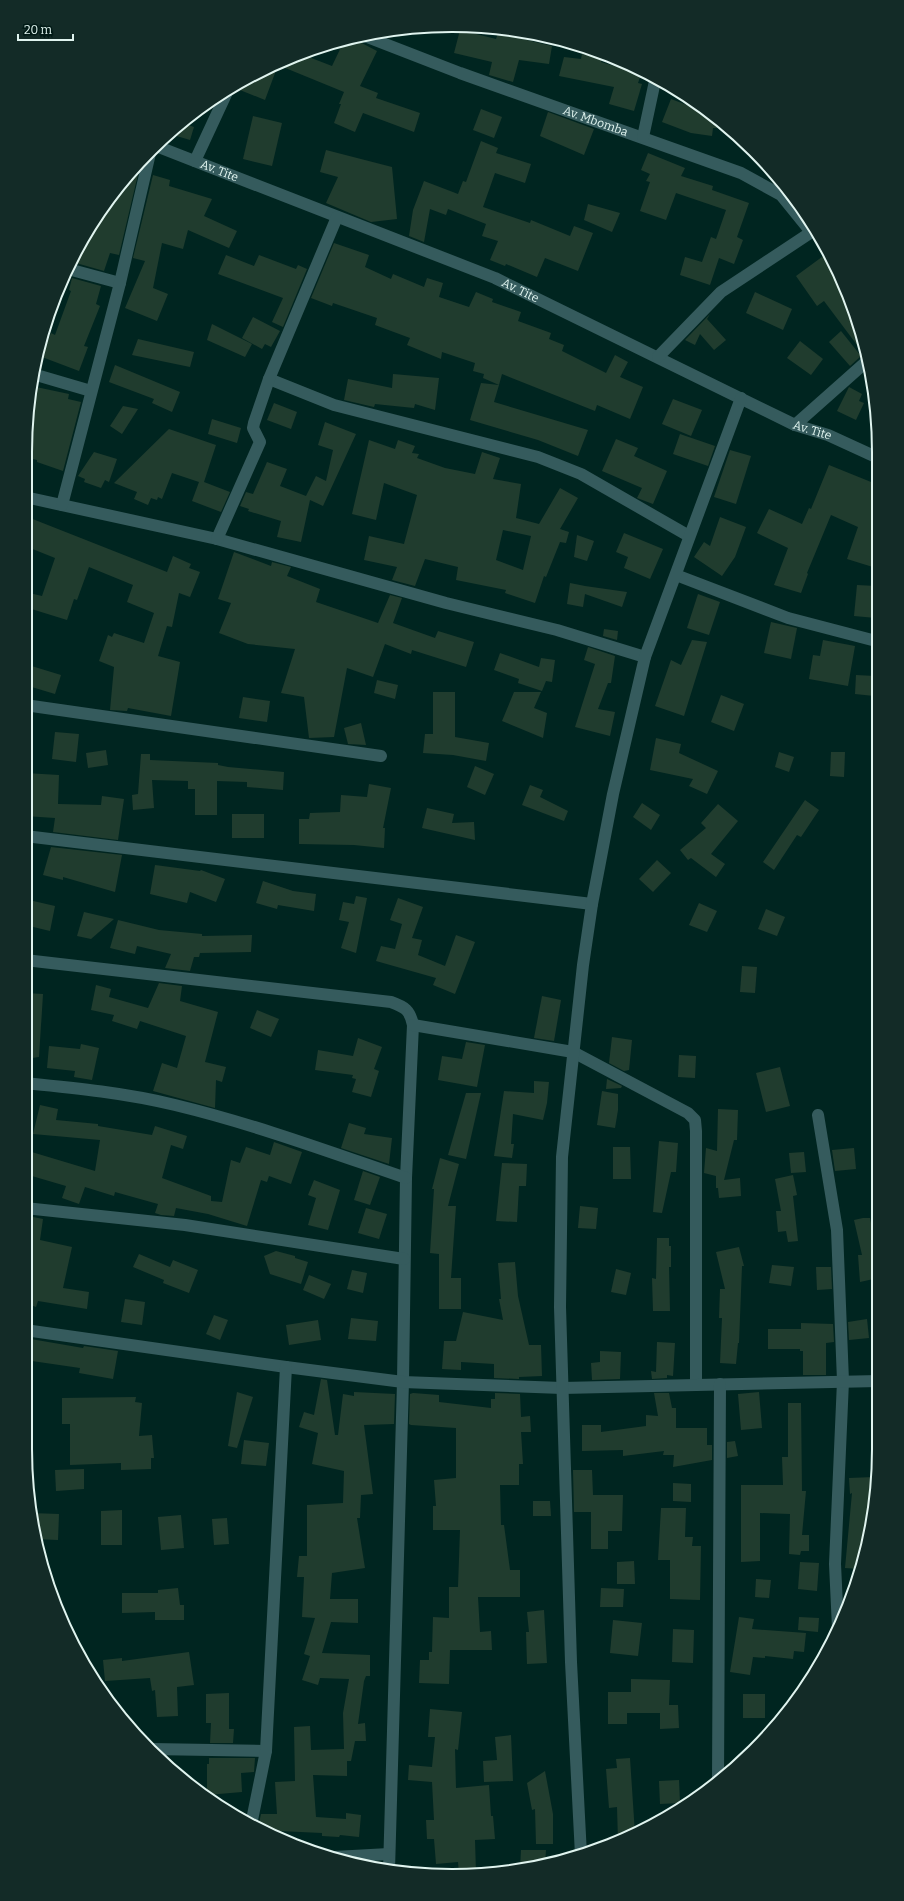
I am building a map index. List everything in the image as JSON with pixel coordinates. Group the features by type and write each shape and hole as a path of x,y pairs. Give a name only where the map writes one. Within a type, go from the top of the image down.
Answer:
{"street":[{"name":"Av. Mbomba","path":"374,39 460,73 741,173 781,195 798,215"},
{"path":"643,137 654,84"},
{"path":"195,161 223,100"},
{"name":"Av. Tite","path":"162,148 495,278 795,425 828,435 872,455"},
{"path":"62,505 120,283 148,162"},
{"path":"217,539 260,442 253,428 269,379 327,239 338,217"},
{"path":"658,358 721,292 810,232"},
{"path":"73,270 120,283"},
{"path":"795,425 863,365"},
{"path":"39,376 91,391"},
{"path":"269,379 334,405 538,457 581,474 689,536"},
{"path":"581,1849 571,1662 560,1307 562,1157 583,965 592,904 613,794 645,657 741,398"},
{"path":"32,499 217,539 446,603 557,630 645,657"},
{"path":"676,575 788,618 872,640"},
{"path":"32,706 381,756"},
{"path":"32,837 592,904"},
{"path":"32,961 391,1002 405,1007 411,1013 413,1025 406,1178 403,1382 389,1864"},
{"path":"413,1025 574,1052 688,1113 695,1120 696,1385"},
{"path":"32,1084 89,1089 174,1104 261,1129 406,1178"},
{"path":"818,1114 837,1230 843,1381 835,1564 837,1616"},
{"path":"32,1209 185,1225 404,1259"},
{"path":"32,1331 403,1382 562,1388 872,1380"},
{"path":"252,1819 266,1751 286,1367"},
{"path":"718,1774 720,1384"},
{"path":"158,1749 266,1751"},
{"path":"348,1856 389,1854"}],"building":[{"path":"459,32 471,33 496,39 497,35 516,37 552,46 549,64 519,60 513,82 489,75 492,62 454,53"},
{"path":"360,42 377,51 360,86 378,93 376,98 420,113 414,132 363,113 355,132 334,123 344,92 284,67 309,57 332,66 341,47"},
{"path":"582,54 592,56 602,60 601,62 624,69 640,76 638,83 642,84 634,111 609,104 614,87 559,76 564,57 581,59"},
{"path":"276,71 265,100 239,90"},
{"path":"671,99 689,106 719,128 713,128 712,136 691,133 662,122"},
{"path":"481,109 502,117 494,138 473,130"},
{"path":"548,112 594,129 584,155 540,136"},
{"path":"253,116 282,123 272,166 243,159"},
{"path":"189,125 194,127 190,140 175,136"},
{"path":"481,141 498,148 496,153 531,164 525,183 495,173 483,207 530,223 531,220 570,236 574,226 593,233 578,271 545,258 537,277 506,264 505,266 490,260 498,241 482,236 486,224 448,209 446,215 430,209 424,242 409,236 413,210 424,181 458,194 463,181 466,182"},
{"path":"326,150 392,167 397,219 371,222 326,203 338,177 320,172"},
{"path":"648,153 685,168 681,176 713,186 712,190 749,203 737,237 743,240 734,264 719,258 710,285 680,275 685,257 702,262 711,237 716,239 726,210 676,193 666,220 640,211 650,182 646,181 650,174 641,170"},
{"path":"138,172 119,255 110,253 104,271 77,263 103,219"},
{"path":"153,175 170,180 169,186 212,199 204,216 237,231 229,248 188,230 183,249 162,243 153,288 168,294 157,321 125,308 145,261 133,258"},
{"path":"588,204 620,213 612,232 584,220"},
{"path":"334,243 369,255 365,267 391,279 393,274 424,287 427,278 443,283 439,297 469,307 476,292 493,299 492,302 521,312 518,321 551,333 549,339 564,345 562,351 606,373 615,355 628,362 620,377 643,387 630,419 597,405 595,411 502,374 499,385 483,378 484,374 473,371 475,363 442,352 441,359 407,345 410,338 375,325 377,318 333,303 332,306 311,298"},
{"path":"226,255 254,266 259,255 296,269 298,265 307,269 283,327 272,322 283,298 218,274"},
{"path":"823,256 840,291 850,317 859,348 824,301 817,306 796,276"},
{"path":"72,278 101,286 96,304 100,306 84,346 88,347 79,371 43,357 51,333 55,335 71,291 69,290"},
{"path":"755,292 792,309 783,330 746,313"},
{"path":"710,314 707,319 726,340 714,350 700,334 695,345 685,340"},
{"path":"253,317 280,331 271,347 265,344 262,349 242,338"},
{"path":"212,324 252,344 245,357 207,340"},
{"path":"841,331 861,356 850,366 829,342"},
{"path":"138,339 194,352 190,367 132,355"},
{"path":"800,341 823,359 811,375 787,358"},
{"path":"115,365 180,392 172,412 152,403 154,399 109,382"},
{"path":"393,374 439,378 435,410 415,404 414,408 375,404 374,407 344,400 348,379 392,388"},
{"path":"481,383 499,385 494,402 588,430 578,456 538,440 470,420"},
{"path":"37,387 69,394 68,399 81,402 63,471 37,462 37,460 32,459 32,452 33,425"},
{"path":"849,387 862,394 859,401 864,403 856,420 837,411"},
{"path":"673,399 702,410 691,436 662,424"},
{"path":"274,403 297,412 291,429 267,420"},
{"path":"123,406 138,409 122,434 110,426"},
{"path":"212,419 241,428 237,443 208,434"},
{"path":"325,422 356,434 323,506 310,500 301,542 277,537 281,521 248,511 249,509 240,506 246,492 253,494 267,462 287,469 280,486 306,496 316,476 326,481 333,450 318,445"},
{"path":"169,429 216,445 204,482 230,492 221,512 192,501 199,482 172,473 162,499 158,497 157,500 151,498 148,505 134,499 137,492 114,483"},
{"path":"680,434 715,446 708,466 673,454"},
{"path":"616,439 638,448 634,456 667,471 653,504 637,498 642,488 602,471"},
{"path":"369,440 395,449 398,440 415,446 412,453 419,454 417,458 445,468 475,474 482,452 500,458 493,479 521,484 516,518 539,524 560,488 578,498 560,529 569,532 566,543 560,542 546,577 544,576 535,603 505,593 506,590 456,580 458,567 425,559 415,586 392,580 397,567 364,560 369,536 404,544 417,495 384,483 376,520 352,514","holes":["503,530 531,536 523,570 496,560"]},
{"path":"730,450 751,456 736,504 714,497"},
{"path":"94,452 117,459 109,482 105,480 101,488 84,482 85,479 78,476"},
{"path":"829,465 872,482 872,567 847,559 858,527 831,515 807,573 808,574 801,593 774,585 788,548 757,533 769,509 802,524 809,508 811,509"},
{"path":"720,517 746,527 735,557 722,576 694,557 704,542 710,546"},
{"path":"32,519 167,572 173,556 191,564 189,568 200,572 190,597 179,593 172,627 167,626 158,656 180,662 171,716 128,708 127,711 110,710 114,667 99,661 108,635 112,637 114,633 144,643 154,613 127,602 133,585 89,567 77,600 74,599 67,620 32,609 32,594 42,596 55,558 32,549"},
{"path":"624,533 663,549 650,579 624,568 628,557 616,552"},
{"path":"577,535 594,541 587,561 574,557"},
{"path":"234,552 271,566 272,562 291,567 287,576 320,589 316,602 378,623 390,595 402,598 393,623 435,638 438,631 474,642 466,667 412,650 411,654 385,644 373,677 347,668 334,737 309,738 304,697 281,693 295,649 248,644 219,633 231,603 218,599"},
{"path":"570,583 627,592 622,607 585,594 583,607 567,604"},
{"path":"857,585 872,586 872,618 854,616"},
{"path":"698,594 720,602 709,635 687,628"},
{"path":"771,622 797,628 791,659 764,653"},
{"path":"604,629 618,631 617,640 603,636"},
{"path":"692,640 707,642 684,716 655,706 671,660 681,665"},
{"path":"823,640 855,646 848,686 809,679 813,655 820,656"},
{"path":"588,647 615,656 611,683 608,683 598,709 615,712 610,736 575,727 595,664 584,660"},
{"path":"500,653 539,667 541,658 555,660 552,682 546,681 542,691 518,683 519,679 494,670"},
{"path":"32,666 61,675 55,694 32,687"},
{"path":"856,675 872,676 872,696 855,694"},
{"path":"377,680 398,685 395,699 374,693"},
{"path":"433,692 455,692 455,737 489,743 486,761 453,755 423,753 425,734 433,734"},
{"path":"514,692 541,692 534,708 547,713 543,738 502,721"},
{"path":"721,695 744,704 734,731 711,722"},
{"path":"243,697 270,701 267,722 239,718"},
{"path":"361,723 366,745 348,744 344,728"},
{"path":"55,732 79,734 76,762 52,759"},
{"path":"656,738 681,744 679,753 718,771 707,794 689,786 693,779 650,770"},
{"path":"106,750 108,765 88,768 86,753"},
{"path":"779,752 794,757 789,772 775,767"},
{"path":"831,752 845,752 844,777 830,776"},
{"path":"141,754 150,754 150,760 218,763 218,765 228,767 284,772 283,790 247,787 247,782 217,781 217,815 195,815 195,789 188,789 188,781 152,780 154,808 133,810 132,795 138,794"},
{"path":"475,766 494,774 485,795 467,787"},
{"path":"32,773 59,775 58,804 101,805 102,796 124,799 118,840 53,832 55,818 32,816"},
{"path":"369,784 391,788 383,828 385,828 384,848 354,845 299,844 299,819 309,819 310,813 340,812 341,795 367,797"},
{"path":"530,785 543,790 540,797 568,811 564,821 522,805"},
{"path":"805,800 819,810 801,837 797,835 774,870 763,862"},
{"path":"642,803 660,815 651,830 633,817"},
{"path":"718,804 738,821 711,854 725,864 716,877 691,858 688,860 680,850 706,828 701,823"},
{"path":"427,808 454,814 452,823 474,822 475,840 422,828"},
{"path":"232,814 264,814 264,838 232,838"},
{"path":"51,847 122,855 115,892 63,877 63,880 43,875"},
{"path":"657,860 671,873 653,892 639,879"},
{"path":"155,865 201,870 225,879 216,902 190,892 187,903 150,894"},
{"path":"263,881 293,891 316,894 314,911 278,905 277,909 256,903"},
{"path":"356,896 367,898 356,953 341,948 349,922 339,920 343,902 354,904"},
{"path":"398,898 423,907 412,938 422,940 418,955 445,966 456,935 475,942 455,994 433,985 436,978 376,961 381,946 395,949 402,924 390,920"},
{"path":"32,901 55,906 50,931 32,927"},
{"path":"699,903 717,911 707,932 689,925"},
{"path":"766,909 785,917 777,936 758,929"},
{"path":"84,912 114,919 91,939 77,936"},
{"path":"118,920 159,930 202,934 202,936 252,935 251,952 200,953 199,957 194,957 190,971 165,968 171,954 137,946 135,954 110,948"},
{"path":"742,966 757,967 755,993 740,992"},
{"path":"159,983 182,986 180,1001 218,1012 205,1062 226,1067 222,1082 216,1080 215,1108 153,1091 162,1063 177,1068 186,1036 140,1021 137,1029 112,1021 114,1015 91,1010 96,985 111,989 109,997 148,1008"},
{"path":"32,993 43,994 39,1057 32,1058"},
{"path":"542,996 561,1000 554,1041 534,1038"},
{"path":"257,1010 279,1019 271,1037 250,1028"},
{"path":"612,1037 632,1040 629,1070 624,1071 609,1063"},
{"path":"358,1038 382,1047 374,1069 379,1071 371,1097 352,1092 356,1079 352,1078 353,1075 315,1070 318,1050 353,1056"},
{"path":"466,1042 485,1045 477,1087 438,1080 442,1056 462,1059"},
{"path":"81,1044 99,1048 92,1080 74,1077 75,1071 47,1068 49,1046 80,1049"},
{"path":"679,1055 696,1056 695,1078 678,1077"},
{"path":"780,1067 790,1106 766,1112 756,1073"},
{"path":"607,1079 622,1086 621,1088 606,1089"},
{"path":"534,1081 549,1082 547,1103 543,1120 513,1114 511,1144 514,1144 512,1158 494,1156 504,1091 534,1093"},
{"path":"602,1091 618,1094 618,1110 615,1128 597,1125"},
{"path":"466,1093 481,1093 466,1159 448,1155"},
{"path":"40,1105 58,1109 56,1120 98,1124 98,1126 152,1135 155,1126 187,1136 183,1149 171,1145 162,1178 211,1196 211,1201 222,1202 231,1160 240,1163 246,1147 270,1155 274,1142 302,1152 291,1184 269,1176 267,1182 261,1180 247,1226 208,1214 176,1208 174,1216 161,1215 155,1213 158,1204 115,1192 114,1196 85,1187 79,1204 62,1198 66,1186 32,1176 32,1152 95,1171 100,1140 33,1134"},
{"path":"718,1109 738,1110 737,1140 734,1140 724,1180 740,1178 741,1196 719,1198 718,1188 716,1188 716,1176 704,1173 706,1148 717,1151"},
{"path":"349,1123 366,1128 364,1134 392,1138 389,1164 341,1148"},
{"path":"659,1141 678,1143 676,1172 671,1172 662,1213 653,1212"},
{"path":"613,1147 630,1147 631,1179 613,1179"},
{"path":"854,1148 856,1169 835,1171 832,1150"},
{"path":"804,1152 806,1172 791,1173 789,1153"},
{"path":"440,1158 459,1164 448,1206 456,1206 451,1278 461,1278 461,1309 439,1309 439,1254 430,1253 434,1189 432,1189"},
{"path":"502,1163 527,1164 526,1186 519,1186 517,1222 496,1221"},
{"path":"363,1171 380,1177 370,1205 354,1200"},
{"path":"793,1175 797,1195 793,1196 798,1241 788,1242 786,1231 778,1232 776,1211 781,1211 775,1179"},
{"path":"314,1180 340,1190 328,1230 308,1225 316,1198 308,1195"},
{"path":"580,1206 598,1208 596,1229 578,1228"},
{"path":"366,1208 387,1214 379,1239 358,1233"},
{"path":"32,1217 43,1219 40,1240 72,1247 63,1288 89,1292 87,1309 38,1301 36,1307 32,1306"},
{"path":"870,1218 872,1228 872,1279 860,1282 858,1255 862,1255 854,1220"},
{"path":"657,1238 669,1238 669,1246 671,1246 671,1267 669,1267 670,1311 653,1311 652,1278 656,1279"},
{"path":"739,1247 744,1266 742,1266 739,1343 736,1364 720,1363 722,1318 719,1318 720,1289 725,1289 716,1252"},
{"path":"276,1251 295,1256 295,1258 308,1262 301,1284 270,1274 264,1256"},
{"path":"139,1254 170,1267 173,1260 198,1270 189,1293 163,1283 164,1280 133,1267"},
{"path":"515,1262 518,1296 529,1345 541,1345 542,1376 519,1377 519,1379 494,1378 494,1364 461,1362 461,1370 442,1369 444,1341 456,1341 463,1312 503,1320 499,1299 501,1299 498,1263"},
{"path":"772,1265 794,1267 791,1286 769,1283"},
{"path":"816,1267 831,1267 832,1289 817,1290"},
{"path":"616,1269 631,1273 626,1295 611,1292"},
{"path":"352,1270 367,1273 363,1293 347,1289"},
{"path":"309,1275 331,1284 324,1299 303,1290"},
{"path":"125,1299 145,1302 142,1325 121,1322"},
{"path":"214,1315 228,1320 220,1340 206,1334"},
{"path":"351,1318 378,1321 376,1341 348,1339"},
{"path":"867,1319 869,1338 849,1340 848,1322"},
{"path":"318,1320 321,1340 289,1345 286,1325"},
{"path":"801,1323 833,1324 834,1342 826,1343 826,1375 803,1375 803,1351 800,1351 800,1349 768,1349 768,1329 801,1329"},
{"path":"32,1339 83,1348 84,1346 118,1351 113,1379 79,1373 80,1368 32,1361"},
{"path":"657,1342 675,1343 673,1376 667,1375 667,1378 652,1379 651,1371 656,1372"},
{"path":"600,1351 621,1352 620,1379 592,1380 591,1363 600,1362"},
{"path":"321,1379 327,1380 335,1435 338,1435 343,1394 354,1396 354,1392 395,1394 394,1424 364,1425 373,1494 361,1495 360,1518 357,1518 365,1568 332,1573 330,1599 358,1599 358,1623 331,1622 322,1653 370,1655 370,1676 366,1676 364,1681 358,1724 365,1723 366,1741 355,1741 351,1761 347,1761 347,1776 313,1775 316,1817 346,1819 346,1813 361,1815 359,1837 340,1835 339,1837 322,1836 322,1833 279,1832 259,1822 261,1814 277,1814 275,1782 295,1781 294,1727 310,1726 311,1750 344,1749 343,1713 349,1679 320,1678 318,1685 302,1680 310,1656 304,1654 315,1618 302,1617 304,1577 297,1577 299,1556 307,1556 307,1505 343,1503 344,1471 312,1464 318,1433 299,1427 304,1412 314,1415"},
{"path":"237,1392 253,1397 237,1448 228,1446"},
{"path":"759,1392 762,1428 741,1430 738,1394"},
{"path":"495,1393 520,1394 521,1417 530,1416 531,1432 521,1432 523,1464 519,1464 519,1485 500,1485 501,1525 504,1525 510,1570 520,1570 520,1597 478,1597 480,1632 491,1631 492,1650 450,1650 449,1684 419,1683 420,1660 429,1660 429,1652 432,1652 433,1617 449,1618 449,1587 458,1587 460,1530 433,1530 433,1506 436,1506 434,1480 456,1478 456,1428 409,1424 410,1394 439,1395 439,1402 491,1408 491,1399 495,1399"},
{"path":"654,1393 669,1393 672,1408 676,1408 676,1428 707,1428 707,1445 712,1445 712,1460 673,1467 674,1455 663,1455 664,1451 623,1456 623,1450 582,1451 582,1425 601,1425 601,1432 646,1426 646,1415 658,1416"},
{"path":"136,1397 135,1402 142,1403 139,1436 152,1435 154,1458 151,1458 151,1469 121,1470 121,1463 70,1465 70,1424 62,1424 62,1398"},
{"path":"788,1403 801,1403 802,1491 806,1491 802,1535 809,1535 809,1551 801,1551 800,1555 789,1554 790,1514 760,1513 760,1561 741,1562 741,1485 783,1485 782,1457 788,1457"},
{"path":"244,1440 269,1443 266,1466 241,1464"},
{"path":"735,1441 738,1456 727,1458 727,1442"},
{"path":"84,1469 84,1489 56,1491 55,1470"},
{"path":"573,1470 592,1470 593,1495 623,1495 622,1531 608,1531 608,1549 591,1549 591,1512 574,1512"},
{"path":"871,1477 864,1531 855,1569 845,1568 852,1493 850,1494 849,1478"},
{"path":"673,1483 691,1484 691,1502 673,1501"},
{"path":"533,1501 550,1501 551,1516 533,1516"},
{"path":"661,1508 686,1508 685,1537 693,1537 692,1546 701,1546 700,1600 670,1599 670,1560 658,1560"},
{"path":"122,1510 122,1545 101,1545 101,1511"},
{"path":"37,1513 59,1514 58,1540 42,1539"},
{"path":"181,1515 184,1548 161,1550 158,1517"},
{"path":"227,1518 229,1544 214,1545 212,1519"},
{"path":"634,1561 635,1584 617,1584 617,1562"},
{"path":"800,1562 819,1563 817,1591 798,1589"},
{"path":"756,1579 771,1580 769,1598 755,1597"},
{"path":"178,1588 180,1605 184,1605 184,1620 155,1620 155,1612 122,1613 122,1593 158,1593 158,1590"},
{"path":"601,1588 624,1589 623,1607 600,1607"},
{"path":"544,1610 547,1663 527,1664 526,1632 529,1632 527,1612"},
{"path":"739,1617 754,1619 752,1629 806,1633 804,1652 794,1651 793,1659 765,1656 765,1658 753,1657 750,1675 730,1672"},
{"path":"799,1617 819,1618 818,1632 798,1630"},
{"path":"613,1620 642,1623 638,1656 610,1653"},
{"path":"673,1629 694,1630 693,1663 672,1662"},
{"path":"189,1652 194,1685 177,1687 178,1716 157,1717 155,1690 152,1691 150,1678 105,1681 103,1660 122,1658 122,1661"},
{"path":"631,1679 670,1680 669,1705 678,1705 679,1728 660,1729 660,1713 627,1713 627,1724 608,1724 608,1692 631,1692"},
{"path":"229,1693 229,1729 234,1729 233,1743 210,1743 211,1723 206,1723 206,1694"},
{"path":"743,1694 765,1694 765,1718 743,1718"},
{"path":"430,1709 462,1712 458,1750 455,1749 456,1788 489,1785 491,1816 493,1816 495,1839 475,1840 476,1868 459,1869 458,1862 436,1864 434,1839 427,1839 426,1820 434,1820 432,1782 408,1780 409,1765 432,1767 435,1737 428,1737"},
{"path":"511,1735 513,1781 484,1782 483,1761 497,1760 495,1737"},
{"path":"209,1758 255,1758 254,1772 241,1773 242,1792 214,1794 207,1790 207,1764 209,1764"},
{"path":"630,1758 635,1828 618,1835 617,1807 609,1808 606,1769 617,1768 616,1759"},
{"path":"545,1771 553,1814 553,1844 536,1844 535,1809 532,1810 527,1783"},
{"path":"679,1780 680,1801 677,1803 660,1804 659,1781"},
{"path":"521,1850 546,1850 545,1858 520,1863"}]}
